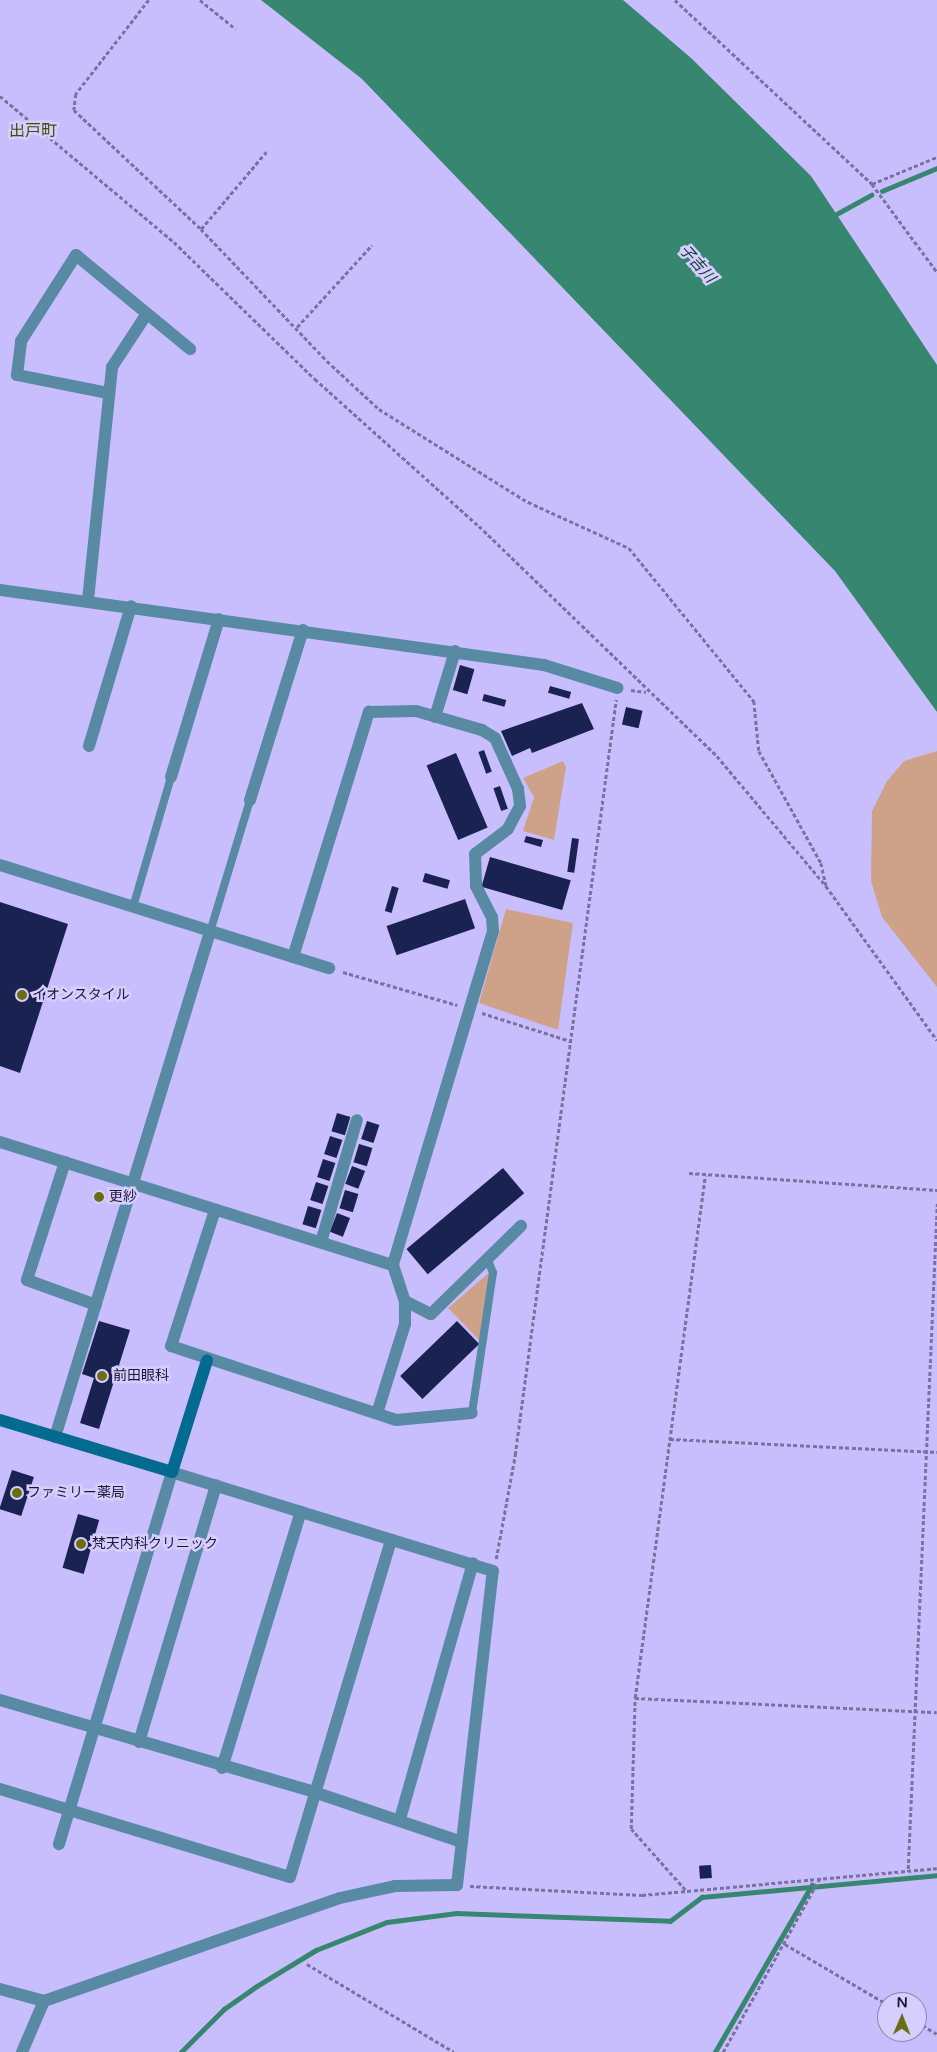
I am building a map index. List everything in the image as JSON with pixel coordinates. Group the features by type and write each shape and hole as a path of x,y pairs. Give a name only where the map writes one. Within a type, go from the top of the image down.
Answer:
{"street":[{"path":"108,393 17,375 21,341 76,255 190,349"},
{"path":"88,600 112,367 146,314"},
{"path":"1,593 88,600 455,651 544,665 618,688"},
{"path":"88,746 131,606"},
{"path":"172,777 219,619"},
{"path":"250,800 302,630"},
{"path":"435,716 455,651"},
{"path":"293,957 369,712 416,711 495,738 518,789 515,819 475,854 476,886 492,917 493,931 393,1265 406,1301 405,1324 378,1410 380,1416 396,1420 472,1413"},
{"path":"0,865 329,968"},
{"path":"55,1437 210,932"},
{"path":"321,1242 358,1120"},
{"path":"0,1142 393,1265"},
{"path":"65,1162 27,1280 96,1305"},
{"path":"216,1210 172,1346 207,1360 378,1410"},
{"path":"406,1301 431,1314 521,1226"},
{"path":"59,1844 207,1360"},
{"path":"0,1420 391,1540 473,1563 493,1571 457,1885 395,1886 340,1898 44,2002 0,1989"},
{"path":"139,1742 216,1485"},
{"path":"222,1768 301,1512"},
{"path":"0,1790 290,1877 391,1540"},
{"path":"400,1819 473,1563"},
{"path":"0,1700 222,1768 314,1792 400,1819 462,1842"},
{"path":"22,2052 44,2002"}],"lane":[{"path":"133,907 172,777"},
{"path":"210,932 250,800"},
{"path":"472,1413 493,1273 488,1260"}],"path":[{"path":"150,0 76,94 74,110 201,229 379,409 528,502 629,548 754,701 759,751 821,863 826,886"},
{"path":"200,0 236,28"},
{"path":"675,0 872,184 937,272"},
{"path":"0,96 174,242 315,379 479,526 717,756 826,886 937,1040"},
{"path":"201,229 266,152"},
{"path":"872,184 937,157"},
{"path":"297,327 372,245"},
{"path":"493,1571 515,1455 618,688"},
{"path":"329,968 471,1009 571,1041"},
{"path":"689,1173 705,1176 937,1190"},
{"path":"685,1890 631,1830 635,1698 705,1176"},
{"path":"908,1869 913,1711 927,1452 937,1204"},
{"path":"670,1439 937,1452"},
{"path":"635,1698 937,1712"},
{"path":"457,1885 642,1895 821,1876 937,1868"},
{"path":"723,2052 785,1944 821,1876"},
{"path":"785,1944 877,1998"},
{"path":"307,1964 454,2052"}],"shaded area":[{"path":"937,751 937,987 882,917 871,881 872,811 887,781 904,761"},
{"path":"563,761 566,767 554,840 523,831 534,797 523,778"},
{"path":"506,909 573,923 558,1030 479,1003"},
{"path":"490,1272 479,1340 448,1308"}],"water":[{"name":"子吉川","path":"261,0 623,0 691,58 811,176 937,365 937,712 835,571 362,79"}],"building":[{"path":"460,665 474,669 467,694 453,690"},
{"path":"550,686 571,692 569,699 548,693"},
{"path":"484,694 506,700 504,707 482,701"},
{"path":"582,703 594,729 532,753 530,748 512,756 501,731"},
{"path":"626,707 643,711 639,728 622,725"},
{"path":"484,750 492,772 486,774 478,752"},
{"path":"456,753 488,828 458,840 427,766"},
{"path":"500,786 508,809 501,811 493,788"},
{"path":"526,836 543,840 541,847 524,842"},
{"path":"572,838 579,839 574,873 567,872"},
{"path":"490,857 571,880 562,910 481,887"},
{"path":"425,873 450,880 448,889 423,882"},
{"path":"392,886 399,888 392,913 385,911"},
{"path":"465,899 475,928 397,955 387,926"},
{"name":"イオンスタイル","path":"0,902 68,924 20,1073 0,1066"},
{"path":"337,1113 350,1117 345,1135 331,1131"},
{"path":"367,1121 379,1125 373,1143 361,1139"},
{"path":"330,1136 342,1140 336,1158 324,1154"},
{"path":"359,1144 372,1148 367,1166 353,1162"},
{"path":"323,1159 335,1163 329,1181 317,1177"},
{"path":"352,1166 365,1171 358,1189 345,1184"},
{"path":"503,1168 524,1193 428,1274 406,1249"},
{"path":"316,1182 328,1186 322,1204 310,1200"},
{"path":"345,1190 358,1194 353,1212 339,1208"},
{"path":"308,1206 321,1210 316,1228 302,1224"},
{"path":"337,1213 350,1218 343,1237 330,1232"},
{"name":"前田眼科","path":"99,1321 130,1330 99,1429 80,1423 94,1378 82,1374"},
{"path":"457,1321 479,1344 422,1399 400,1376"},
{"name":"ファミリー薬局","path":"12,1470 34,1477 21,1516 0,1509"},
{"name":"梵天内科クリニック","path":"78,1514 99,1520 84,1574 63,1568"},
{"path":"711,1865 712,1878 700,1879 699,1866"}],"waterway":[{"path":"882,191 937,168"},
{"path":"831,217 871,195"},
{"path":"181,2052 224,2009 257,1986 316,1950 387,1922 456,1913 670,1921 702,1897 937,1875"},
{"path":"715,2052 812,1885"}],"place":[{"name":"イオンスタイル","path":"22,995"},
{"name":"更紗","path":"99,1197"},
{"name":"前田眼科","path":"102,1376"},
{"name":"ファミリー薬局","path":"17,1493"},
{"name":"梵天内科クリニック","path":"81,1544"}],"district":[{"name":"出戸町","path":"33,131"}]}
